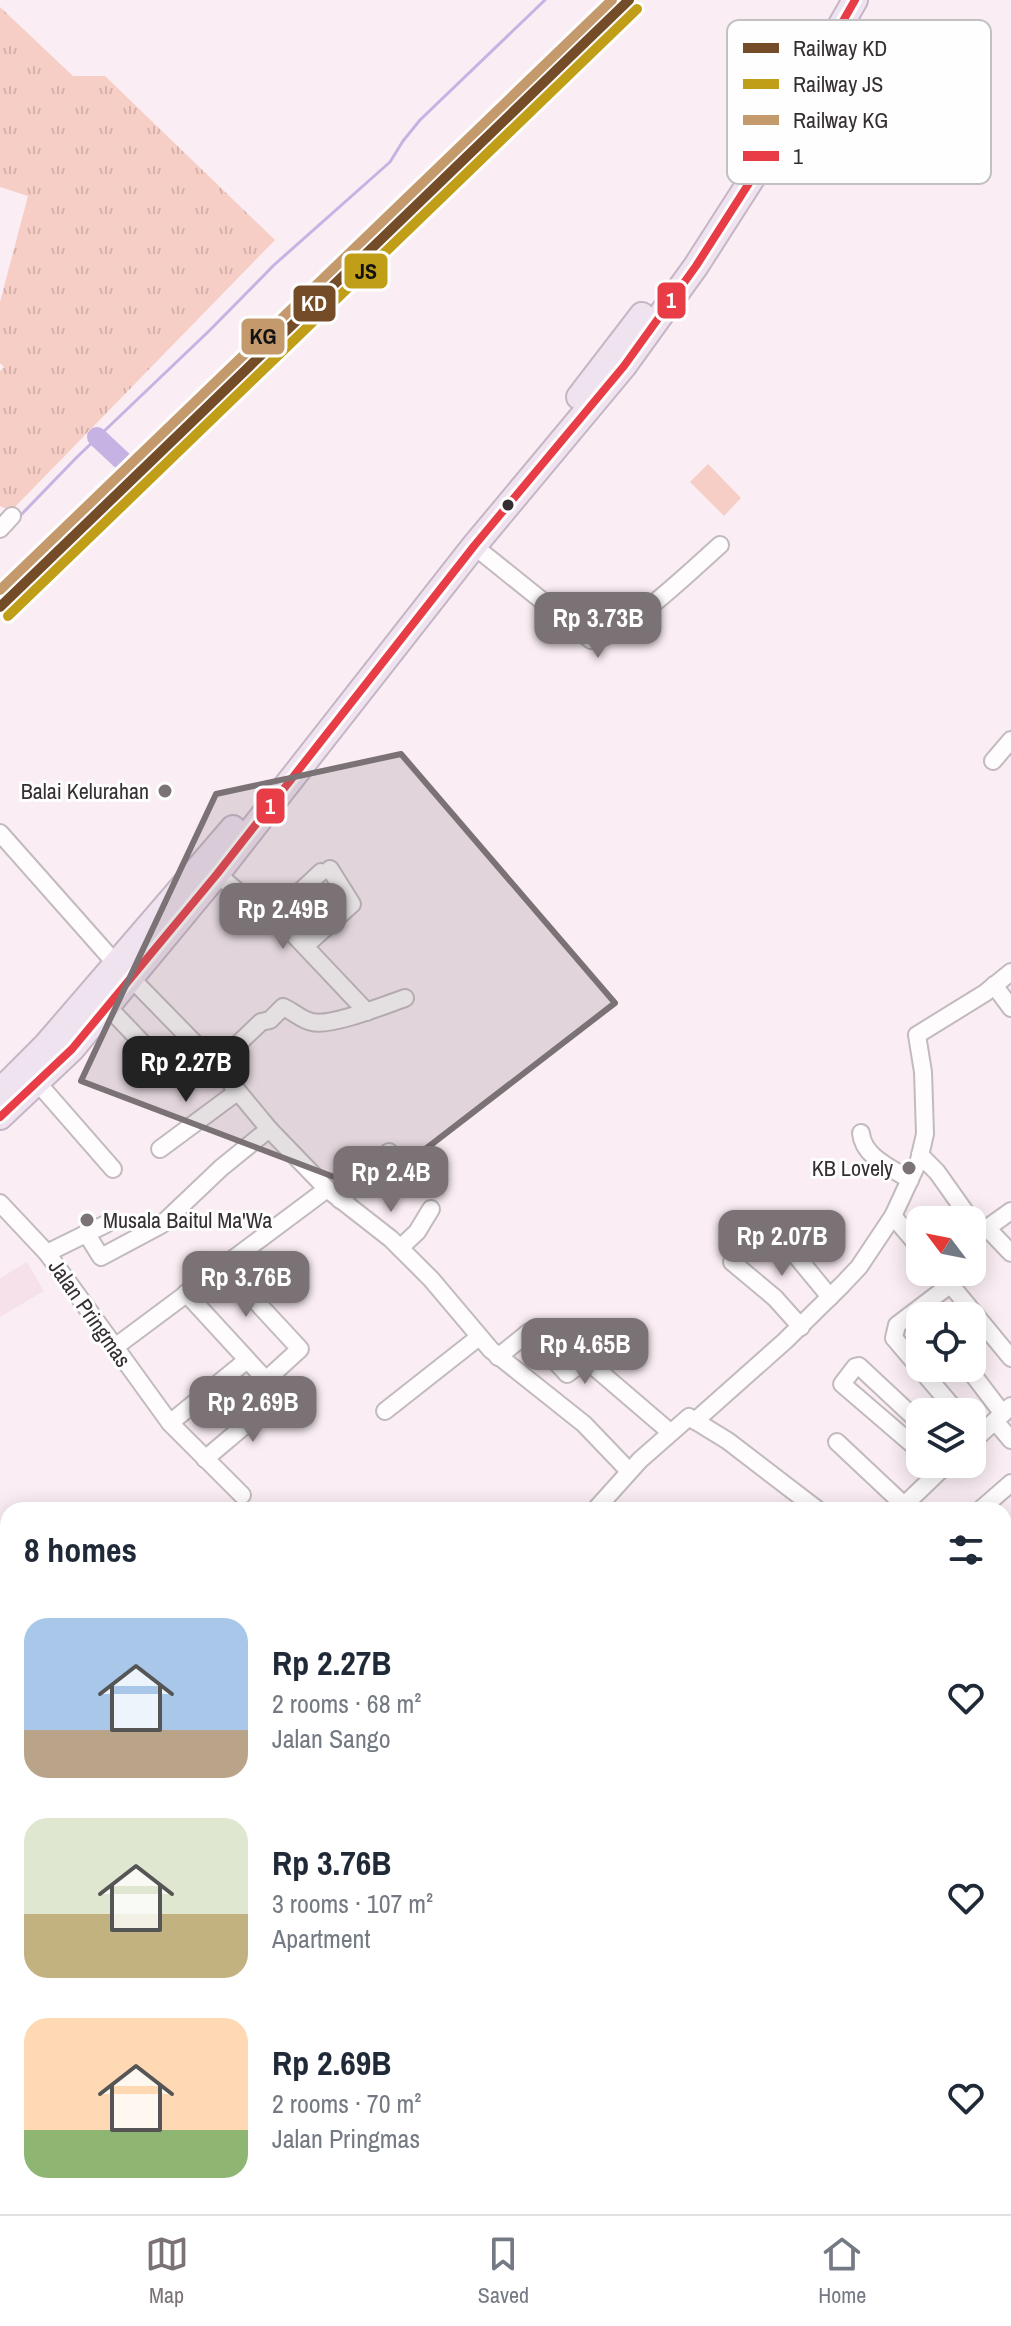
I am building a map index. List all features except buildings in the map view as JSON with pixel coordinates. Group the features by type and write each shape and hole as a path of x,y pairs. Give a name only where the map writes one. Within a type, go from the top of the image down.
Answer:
{"highway":[{"path":"825,20 837,0"},
{"path":"844,20 855,0"},
{"path":"0,1117 72,1049 107,1006 123,971 386,631 523,468 643,315 730,184"},
{"path":"0,1091 217,874 474,546 610,384 696,266 749,184"}],"street":[{"path":"0,529 12,516"},
{"path":"474,546 591,640 601,641 636,618 720,545"},
{"path":"993,761 1011,740"},
{"path":"0,833 123,971 216,1065 269,1129 333,1195 400,1248 498,1357 584,1424 629,1471"},
{"path":"275,915 326,871 352,904 305,946"},
{"path":"217,874 250,902 275,915 367,1012"},
{"path":"602,1502 670,1432 692,1419 801,1327 859,1267 893,1216 920,1155 926,1122 917,1035 1011,972"},
{"path":"994,985 1011,1008"},
{"path":"216,1065 261,1022 270,1020 283,1007 313,1023 367,1012 405,998"},
{"path":"107,1006 174,1076"},
{"path":"37,1082 113,1169"},
{"path":"160,1149 237,1092"},
{"path":"86,1233 101,1257 161,1225 221,1168 269,1129"},
{"path":"861,1133 862,1142 872,1155 910,1180"},
{"path":"115,1347 186,1293 333,1195 389,1152"},
{"path":"920,1155 937,1172 961,1206"},
{"name":"Jalan Pringmas","path":"0,1203 47,1253 140,1386 170,1423 242,1495"},
{"path":"400,1248 417,1232 431,1209"},
{"path":"1011,1211 988,1229 1011,1253"},
{"path":"893,1216 906,1231"},
{"path":"47,1253 106,1224"},
{"path":"763,1227 797,1257 830,1297"},
{"path":"732,1262 775,1298 801,1327"},
{"path":"186,1293 266,1380 300,1350 224,1267"},
{"path":"937,1286 897,1325 894,1338 945,1398"},
{"path":"952,1286 1011,1358"},
{"path":"498,1357 529,1332 567,1374 586,1360 670,1432"},
{"path":"385,1411 479,1337"},
{"path":"170,1423 247,1360"},
{"path":"906,1410 859,1366 842,1384 906,1439"},
{"path":"979,1382 1003,1413 1011,1440"},
{"path":"205,1459 276,1399"},
{"path":"986,1426 1003,1413"},
{"path":"692,1419 728,1441 808,1502"},
{"path":"837,1442 896,1502"},
{"path":"908,1502 930,1478"},
{"path":"989,1502 1011,1483"}],"highlighted area":[{"path":"401,754 615,1003 371,1191 81,1081 216,794"}],"shaded area":[{"path":"27,1262 44,1291 0,1317 0,1278"}],"green space":[{"path":"0,7 73,76 105,76 275,240 11,511 0,506 0,371 4,367 0,363 0,302 28,196 0,187"},
{"path":"708,464 741,498 724,516 690,482"}],"waterway":[{"path":"18,518 274,265 390,162 420,120 545,0"},
{"path":"97,437 129,467"}],"rail line":[{"name":"KG","path":"0,590 612,0"},
{"name":"KD","path":"0,607 629,0"},
{"name":"JS","path":"8,616 637,9"}],"transit line":[{"name":"1","path":"844,20 855,0"},
{"name":"1","path":"0,1117 72,1049 217,874 474,546 624,366 696,266 749,184"}],"place":[{"name":"Balai Kelurahan","path":"165,791"},
{"name":"KB Lovely","path":"909,1168"},
{"name":"Musala Baitul Ma'Wa","path":"87,1220"}]}
